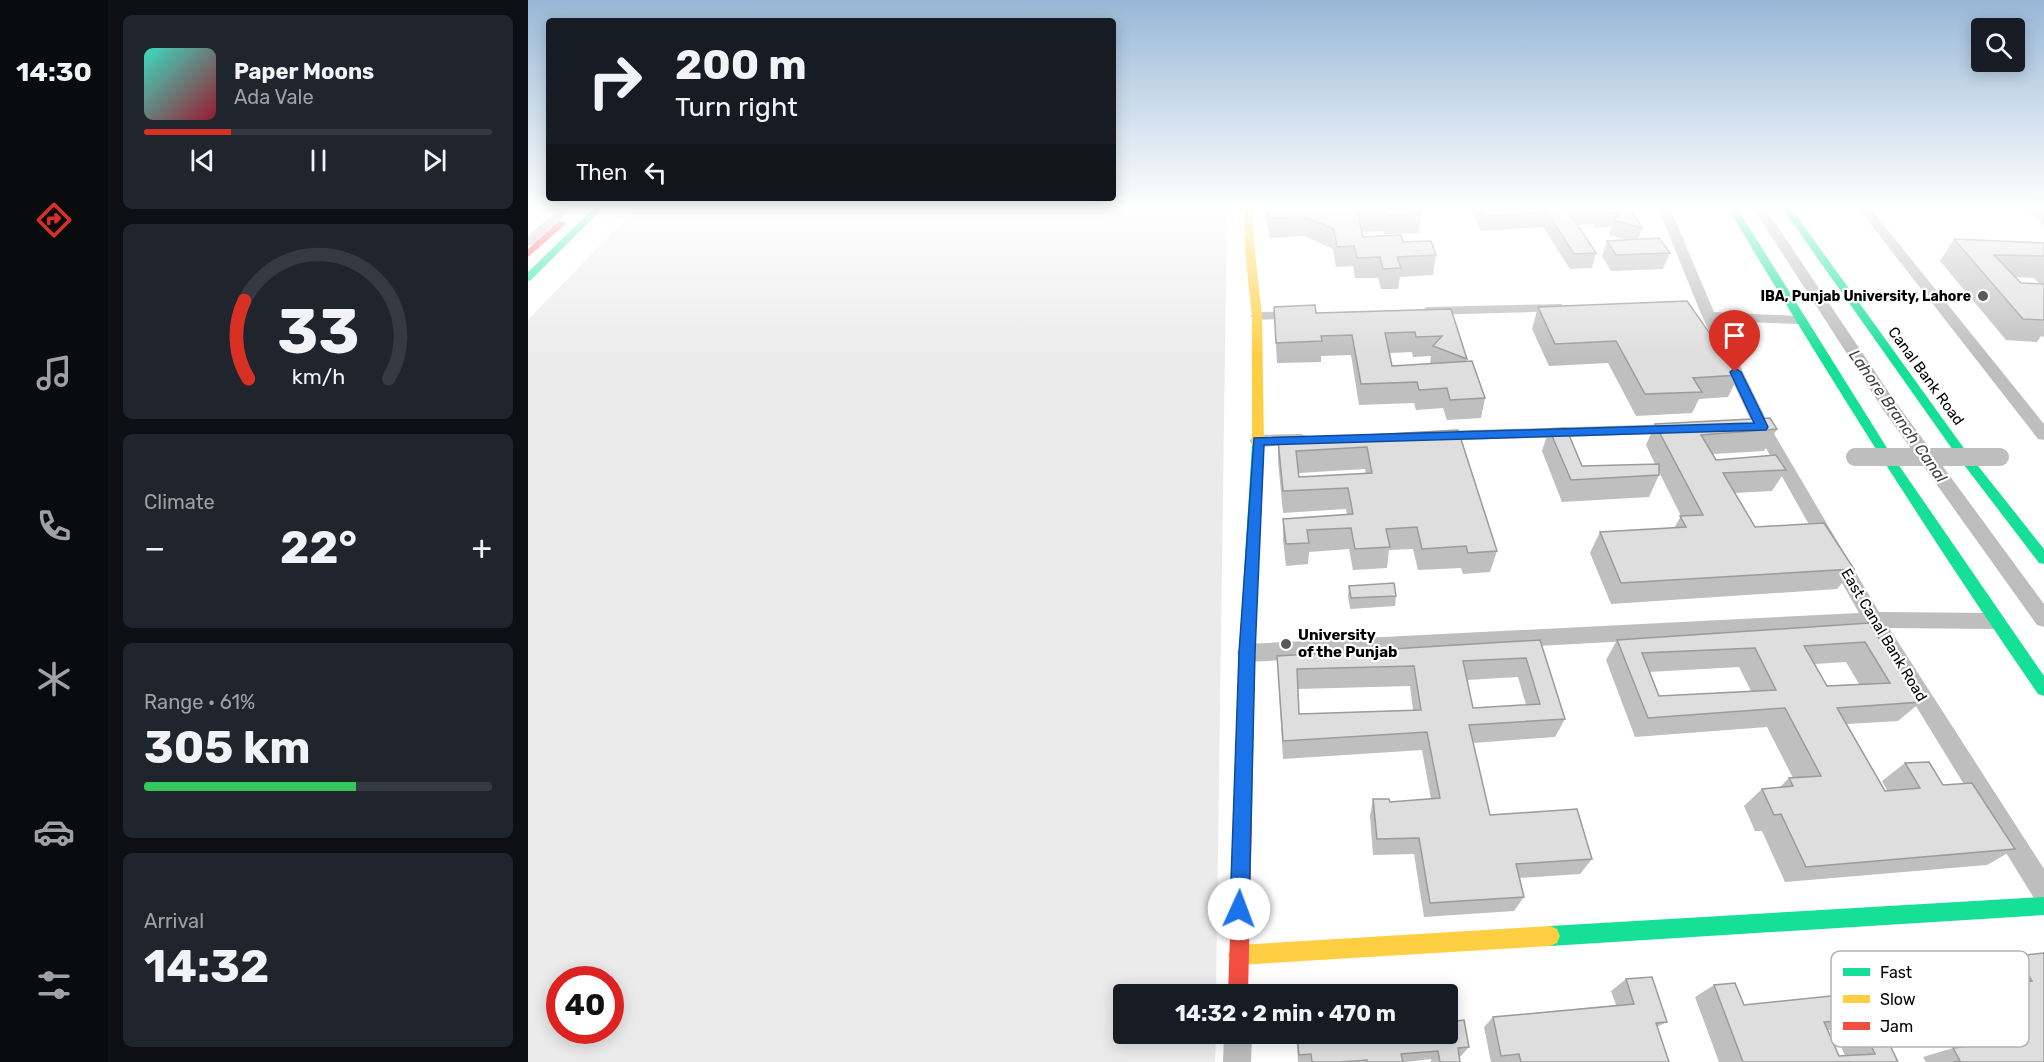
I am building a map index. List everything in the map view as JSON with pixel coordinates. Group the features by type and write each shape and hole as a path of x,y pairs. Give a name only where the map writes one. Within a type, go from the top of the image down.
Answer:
{"main road":[{"path":"528,278 548,258"},
{"path":"1238,984 1247,653 1258,441 1257,316 1251,258"},
{"path":"1761,258 1798,320 1995,621 2044,689"},
{"name":"Canal Bank Road","path":"1821,258 1959,450 2044,559"},
{"path":"1238,955 2044,906"}],"street":[{"name":"East Canal Bank Road","path":"1683,258 1702,308 1756,427 1873,620 2040,884"},
{"path":"1903,258 2044,434"},
{"path":"1410,312 1575,307"},
{"path":"1702,308 1798,320"},
{"path":"1257,316 1316,315"},
{"path":"1426,436 1690,429"},
{"path":"1258,441 1318,439"},
{"path":"1855,457 2000,457"},
{"path":"1247,653 1873,620 1995,621"},
{"path":"1238,1044 1238,1062"}],"shaded area":[{"path":"588,258 1226,258 1216,984 1113,984 1113,1044 1216,1044 1215,1062 528,1062 528,320"}],"building":[{"path":"1380,258 1397,258 1401,268 1383,269"},
{"path":"1970,258 1996,258 2021,283 2044,284 2044,320 2023,319"},
{"path":"1687,301 1739,375 1693,378 1702,392 1645,394 1616,341 1555,344 1538,307"},
{"path":"1315,305 1316,313 1451,309 1467,359 1433,346 1442,336 1416,337 1415,332 1385,333 1392,366 1472,361 1485,398 1450,400 1447,388 1419,390 1417,382 1361,384 1352,335 1321,336 1322,341 1276,343 1274,307"},
{"path":"1770,418 1777,429 1701,435 1716,460 1776,455 1786,470 1723,473 1755,527 1824,523 1854,569 1621,583 1600,532 1686,527 1680,516 1703,515 1655,424"},
{"path":"1566,428 1582,466 1659,464 1659,475 1571,480 1549,429"},
{"path":"1458,430 1497,551 1468,553 1466,546 1422,549 1417,527 1386,529 1390,547 1355,549 1351,528 1307,530 1309,543 1286,544 1283,519 1353,514 1348,488 1283,491 1278,440","holes":["1367,447 1372,473 1299,477 1296,451"]},
{"path":"1394,583 1396,596 1351,598 1349,586"},
{"path":"1869,623 1921,702 1837,708 1885,791 1920,788 1905,763 1929,762 1943,785 1972,783 2015,849 1806,867 1781,814 1774,815 1762,789 1793,786 1789,778 1821,776 1785,708 1648,718 1617,640","holes":["1865,642 1890,683 1827,686 1804,646","1755,648 1776,690 1659,696 1642,653"]},
{"path":"1540,640 1565,719 1469,725 1490,815 1577,809 1592,859 1516,864 1524,897 1430,903 1419,838 1377,839 1373,799 1389,799 1390,802 1440,798 1427,732 1283,741 1277,656","holes":["1526,658 1540,704 1473,708 1463,661","1414,666 1421,710 1299,714 1297,669"]},
{"path":"2044,953 2044,1062 1953,1062 1960,1061 1953,1048 2029,1047 2029,981 2032,981 2029,976 2029,955"},
{"path":"1652,977 1667,1022 1656,1023 1669,1062 1521,1062 1519,1054 1501,1056 1493,1017 1634,1004 1626,979"},
{"path":"1735,983 1744,1005 1831,996 1831,1022 1824,1022 1831,1038 1831,1047 1835,1047 1839,1056 1875,1054 1872,1047 1891,1047 1898,1062 1743,1062 1714,985"},
{"path":"1464,1020 1469,1047 1458,1048 1460,1062 1440,1062 1438,1051 1401,1054 1403,1062 1367,1062 1367,1060 1312,1062 1311,1054 1299,1055 1298,1044 1458,1044 1458,1021"}],"waterway":[{"name":"Lahore Branch Canal","path":"1792,258 1888,404 2044,619"}],"traffic: fast":[{"path":"528,278 549,258"},
{"path":"1762,258 1883,452 2044,689"},
{"path":"1821,258 1959,450 2044,559"},
{"path":"1243,819 1247,653 1258,445"},
{"path":"1550,936 2044,906"}],"traffic: slow":[{"path":"1251,258 1257,316 1258,445"},
{"path":"1238,955 1550,936"}],"traffic: jam":[{"path":"1238,984 1243,819"}],"place":[{"name":"IBA, Punjab University, Lahore","path":"1983,296"},
{"name":"University of the Punjab","path":"1286,644"}],"route":[{"path":"1239,909 1247,653 1258,441 1762,427 1735,372"}]}
